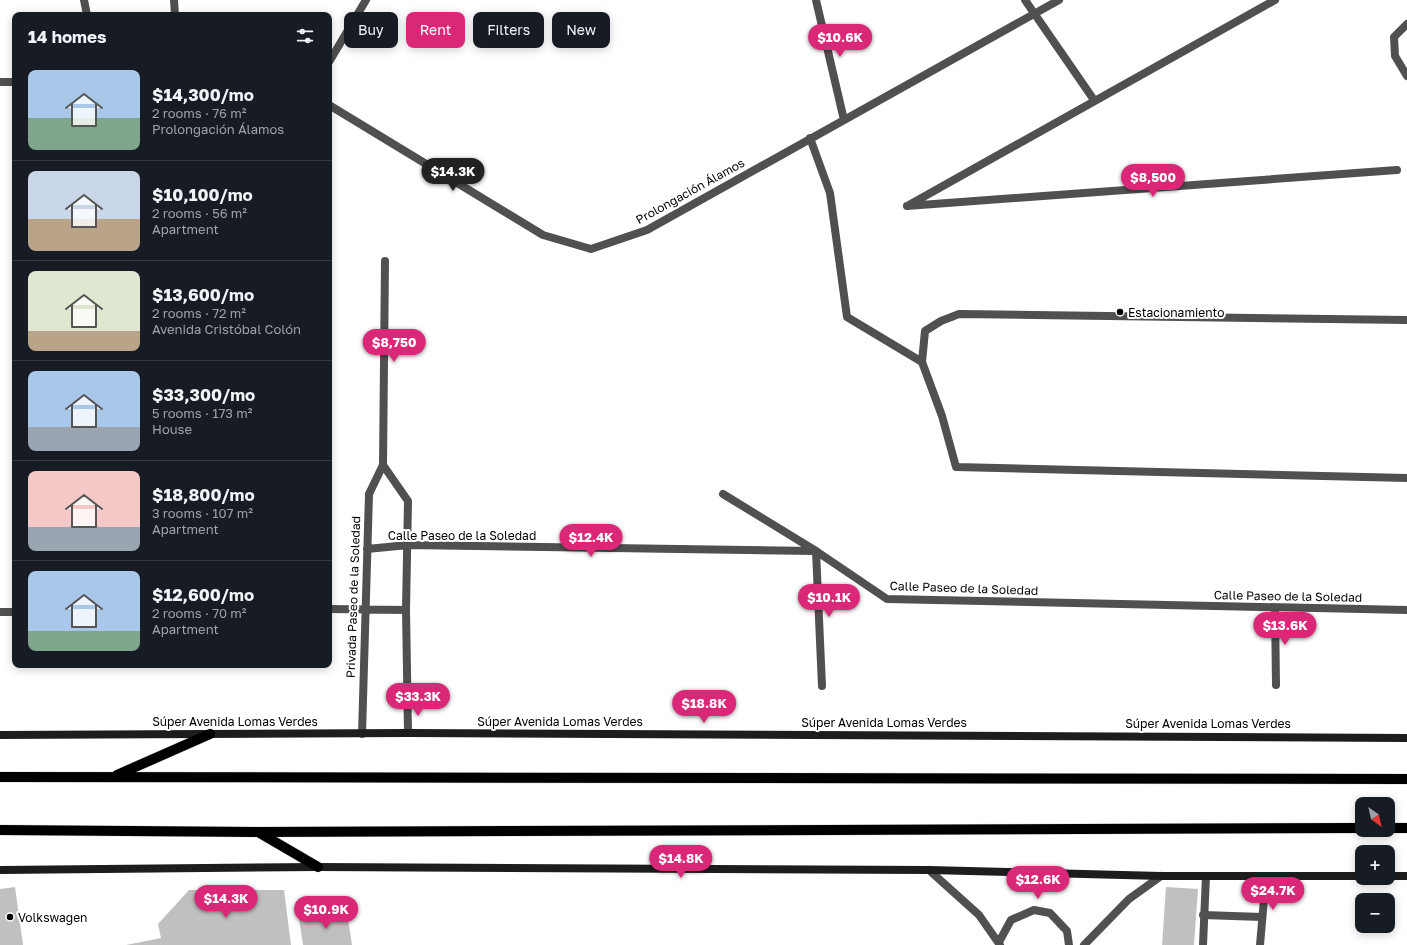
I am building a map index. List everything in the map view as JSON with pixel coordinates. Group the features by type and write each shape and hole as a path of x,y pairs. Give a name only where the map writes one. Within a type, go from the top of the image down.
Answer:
{"main road":[{"name":"Súper Avenida Lomas Verdes","path":"0,735 408,733 1407,738"},
{"path":"113,777 210,734"},
{"path":"0,777 1407,779"},
{"path":"0,830 258,832 1355,828"},
{"path":"1395,828 1407,828"},
{"path":"258,832 318,867"},
{"path":"0,870 318,867 929,870 1161,876 1355,876"},
{"path":"1395,876 1407,876"}],"street":[{"path":"84,0 86,12"},
{"path":"174,0 175,12"},
{"path":"332,57 366,0"},
{"path":"816,0 844,120"},
{"path":"1025,0 1094,100"},
{"name":"Prolongación Álamos","path":"332,107 543,235 591,249 647,230 1059,0"},
{"path":"1275,0 907,206 1397,170"},
{"path":"1407,24 1394,37 1395,56 1407,76"},
{"path":"0,82 12,82"},
{"path":"810,138 830,194 847,317 922,362"},
{"name":"Privada Paseo de la Soledad","path":"362,734 366,549 369,494 383,465 385,260"},
{"path":"1407,320 959,314 941,320 925,331 922,362 942,416 956,467 1407,478"},
{"path":"383,465 408,501 406,610 408,733"},
{"path":"723,494 816,551 822,686"},
{"name":"Calle Paseo de la Soledad","path":"366,549 408,545 816,551 887,599 1407,610"},
{"path":"1275,608 1276,685"},
{"path":"332,609 406,610"},
{"path":"0,612 12,612"},
{"path":"929,870 979,915 999,943 1011,920 1034,910 1050,912 1067,931 1069,945"},
{"path":"1084,945 1129,899 1161,876"},
{"path":"1202,945 1206,876"},
{"path":"1260,945 1266,876"},
{"path":"1203,915 1262,917"}],"building":[{"name":"Volkswagen","path":"15,887 23,945 0,945 0,889"},
{"path":"1166,887 1198,889 1194,945 1162,945"},
{"path":"189,890 284,890 291,945 126,945 161,938 158,924"},
{"path":"347,912 352,945 303,945 299,919"}],"place":[{"name":"Estacionamiento","path":"1120,312"},
{"name":"Volkswagen","path":"10,917"}]}
